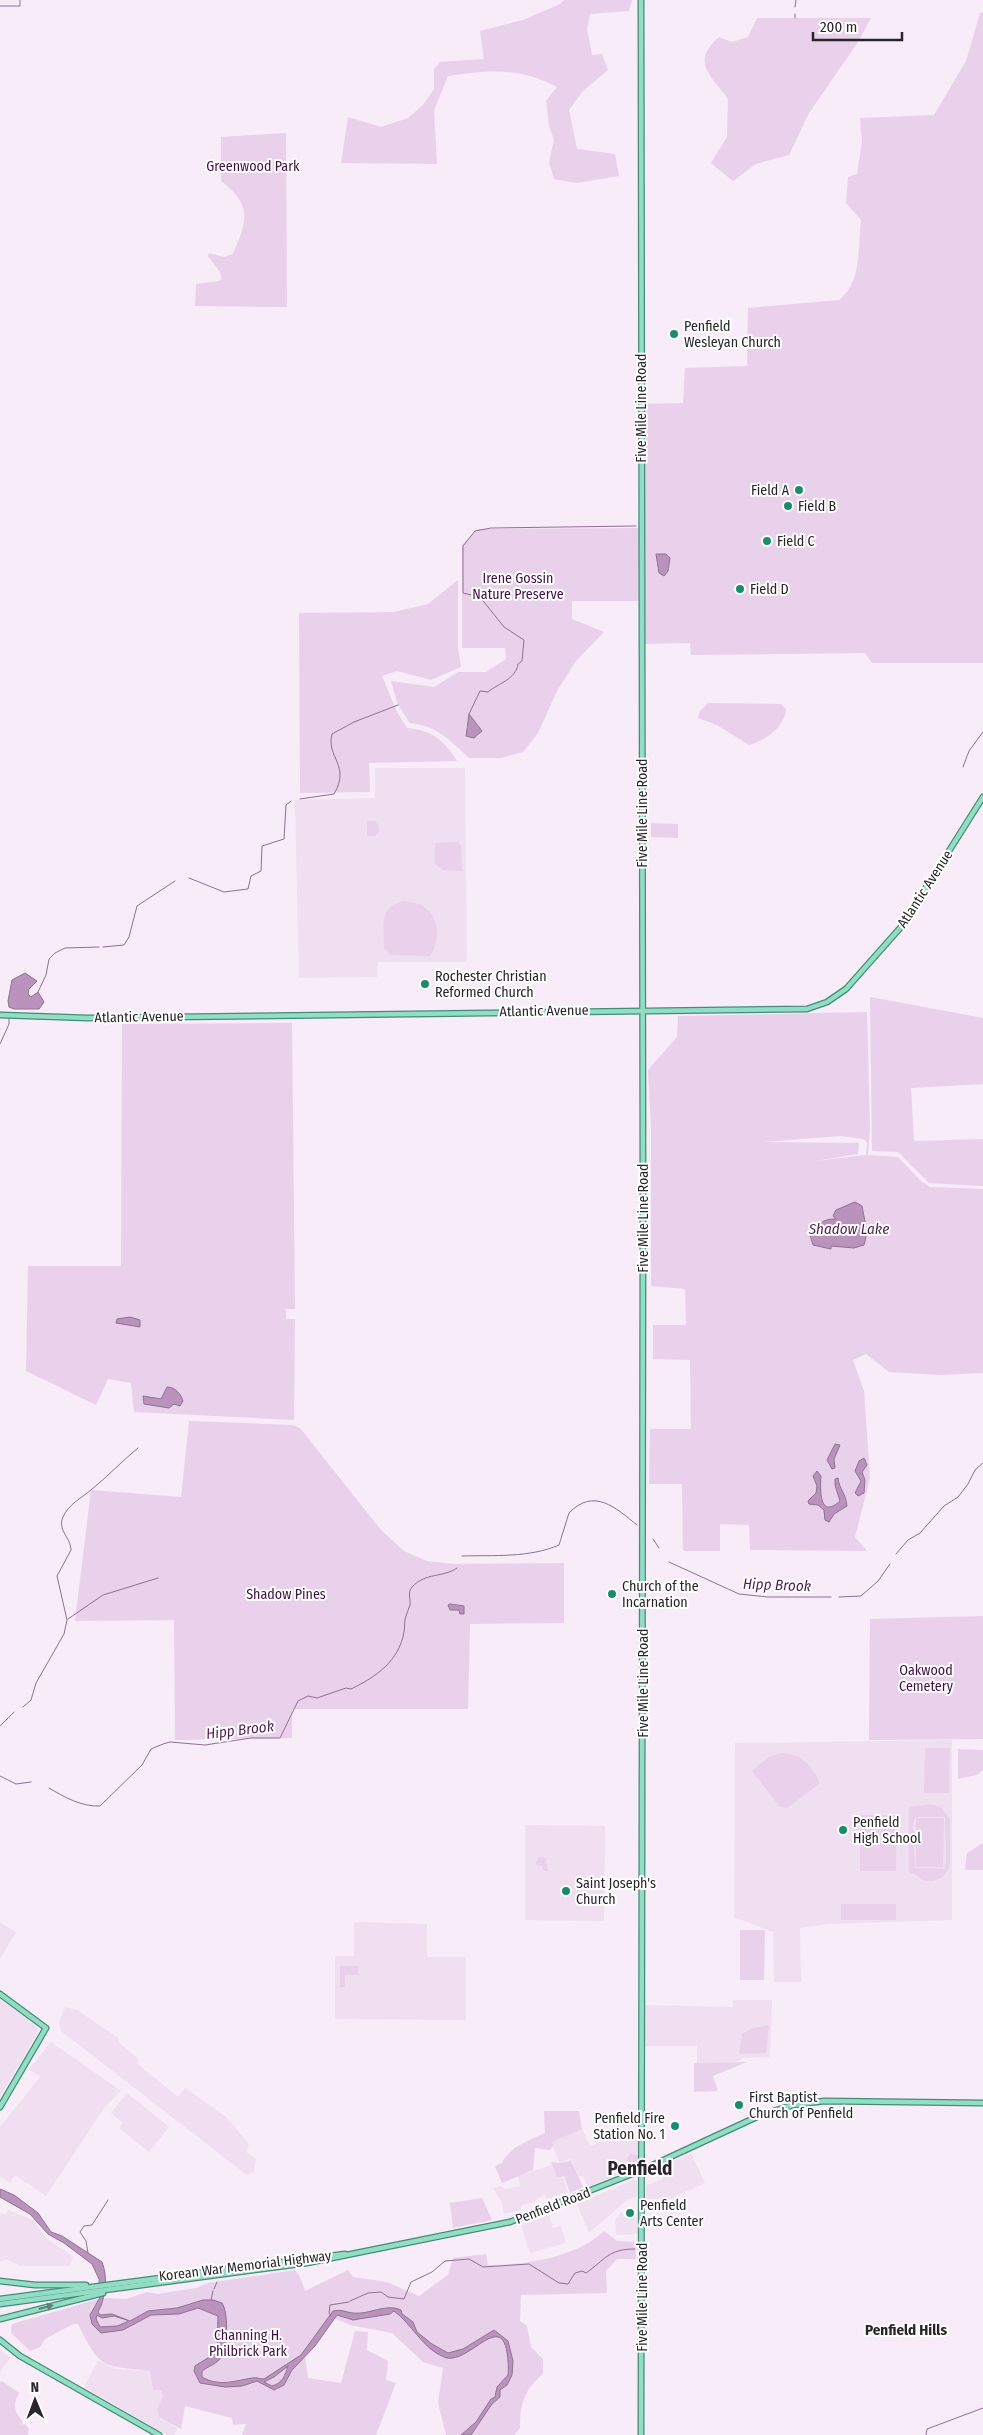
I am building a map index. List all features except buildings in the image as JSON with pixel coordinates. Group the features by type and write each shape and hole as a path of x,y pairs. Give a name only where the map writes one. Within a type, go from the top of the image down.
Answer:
{"main road":[{"name":"Five Mile Line Road","path":"641,0 641,2435"},
{"name":"Atlantic Avenue","path":"0,1015 96,1018 642,1010 796,1010 817,1006 832,1000 852,982 901,927 983,797"},
{"path":"0,1994 46,2028 0,2107"},
{"name":"Penfield Road","path":"348,2254 514,2221 642,2170 761,2115 793,2105 824,2101 983,2103"},
{"name":"Korean War Memorial Highway","path":"91,2290 105,2285 111,2288 139,2286 307,2263 348,2254"},
{"name":"Korean War Memorial Highway","path":"111,2288 348,2254"},
{"path":"0,2281 91,2290"},
{"path":"0,2299 111,2288"},
{"path":"0,2304 91,2290"},
{"path":"0,2320 91,2290"},
{"path":"0,2340 20,2356 159,2435"}],"shaded area":[{"path":"375,768 465,768 467,962 378,962 377,977 299,978 295,800 375,798"},
{"name":"Penfield High School","path":"952,1740 952,1920 828,1924 800,1928 801,1982 774,1982 773,1932 734,1917 735,1743"},
{"path":"525,1825 605,1826 604,1921 525,1920"},
{"path":"0,1922 16,1932 0,1959"},
{"path":"354,1922 427,1924 427,1957 466,1957 466,2020 335,2019 335,1956 354,1956"},
{"path":"0,1999 36,2026 38,2032 0,2097"},
{"path":"733,2000 772,2000 770,2057 743,2058 737,2062 697,2063 697,2046 644,2046 645,2005 733,2007"},
{"path":"65,2007 77,2010 118,2038 118,2042 138,2059 139,2065 178,2097 185,2088 226,2117 249,2144 246,2152 256,2159 254,2172 247,2175 61,2031 59,2023"},
{"path":"51,2042 121,2091 104,2108 46,2196 15,2175 10,2183 0,2176 0,2127 40,2077 29,2069"},
{"path":"127,2093 169,2127 149,2152 119,2128 123,2123 111,2113"},
{"path":"582,2129 590,2146 615,2136 640,2136 639,2154 631,2153 627,2158 632,2169 590,2186 587,2185 583,2176 579,2177 571,2158 560,2163 551,2142"},
{"path":"691,2153 705,2183 674,2197 674,2199 646,2199 646,2185 663,2179 658,2168"},
{"path":"552,2165 557,2179 563,2177 568,2192 547,2199 544,2195 531,2203 521,2205 521,2210 504,2214 502,2203 493,2188 502,2186 505,2189 520,2186 518,2176"},
{"path":"635,2179 637,2181 637,2197 628,2199 589,2233 577,2204"},
{"path":"8,2210 33,2220 47,2239 74,2257 69,2266 21,2266 6,2259 0,2262 0,2213 6,2215"},
{"path":"622,2212 624,2217 637,2217 637,2234 616,2235 615,2219"},
{"path":"549,2215 553,2228 561,2226 566,2243 530,2253 521,2225"},
{"path":"0,2350 11,2357 0,2372"},
{"path":"98,2360 116,2369 150,2371 153,2390 161,2390 163,2396 157,2409 159,2417 177,2428 175,2435 167,2435 84,2387"}],"green space":[{"path":"564,0 632,0 629,11 590,14 587,29 592,55 602,54 608,70 583,91 569,110 577,149 615,154 619,176 577,183 554,179 549,162 554,140 549,125 546,101 557,87 529,76 504,72 477,72 448,76 434,110 437,164 341,163 348,117 381,127 408,118 423,105 434,89 434,69 440,62 484,59 480,31 523,20 560,4"},
{"path":"983,12 983,663 872,663 865,653 691,655 690,643 644,644 644,404 683,403 685,368 747,366 748,308 839,300 846,293 852,284 859,252 861,220 846,203 848,177 857,174 862,142 860,118 934,115 966,61 980,13"},
{"path":"757,18 871,18 858,42 809,113 789,155 756,164 733,181 711,163 727,137 728,99 706,68 706,54 710,46 719,37 732,42 748,37"},
{"name":"Greenwood Park","path":"286,133 287,307 195,306 196,284 222,279 220,272 208,256 209,253 224,257 233,254 244,223 243,206 231,190 221,181 221,137"},
{"name":"Irene Gossin Nature Preserve","path":"639,528 639,601 572,601 572,619 604,632 576,661 557,691 538,733 523,752 501,758 469,758 436,731 410,723 398,705 391,681 434,687 458,672 486,672 506,659 505,648 462,648 462,545 477,529","holes":["470,714 481,734 474,738 467,736 466,727"]},
{"path":"458,580 458,648 461,667 431,680 397,671 382,676 397,712 407,728 431,734 448,748 457,761 369,763 370,792 300,793 299,613 394,612 428,604"},
{"path":"708,703 781,704 786,709 782,722 774,732 762,740 749,745 717,725 698,718 700,711"},
{"path":"367,821 375,821 379,826 379,832 375,836 367,836"},
{"path":"651,823 678,824 678,838 651,837"},
{"path":"458,842 461,845 462,871 443,870 435,864 435,843"},
{"path":"405,901 421,905 432,915 437,929 437,936 434,950 430,956 391,955 384,948 384,918 386,912 390,907"},
{"path":"870,997 983,1018 983,1084 911,1088 914,1141 983,1139 983,1186 929,1183 898,1152 872,1151"},
{"path":"867,1012 870,1127 868,1155 898,1157 921,1181 930,1187 983,1189 983,1373 940,1375 889,1372 866,1354 853,1360 864,1391 870,1478 855,1537 867,1551 750,1550 749,1525 720,1524 720,1551 683,1551 682,1484 649,1484 650,1429 691,1429 690,1360 653,1359 653,1325 686,1325 685,1289 651,1286 651,1126 648,1070 677,1037 678,1016","holes":["840,1136 864,1139 867,1143 866,1155 815,1161 858,1154 859,1143 763,1142"]},
{"path":"292,1023 295,1309 286,1309 286,1319 295,1319 294,1420 134,1412 131,1383 108,1379 96,1405 26,1371 28,1266 121,1266 122,1024"},
{"name":"Shadow Pines","path":"189,1421 293,1425 300,1428 381,1530 404,1551 427,1561 454,1564 564,1563 564,1623 470,1624 468,1709 292,1709 292,1738 175,1740 174,1620 75,1621 91,1490 181,1497"},
{"name":"Oakwood Cemetery","path":"983,1616 983,1739 869,1740 870,1619"},
{"path":"925,1748 950,1748 949,1793 924,1793"},
{"path":"958,1749 983,1750 983,1770 977,1775 958,1779"},
{"path":"781,1753 795,1755 805,1761 813,1770 820,1783 787,1808 780,1807 752,1771 767,1758"},
{"path":"930,1804 941,1807 950,1819 950,1867 943,1877 933,1881 925,1881 914,1874 909,1874 909,1807","holes":["915,1817 945,1817 946,1861 944,1869 915,1868 913,1824"]},
{"path":"860,1815 897,1815 896,1871 860,1871"},
{"path":"916,1818 944,1818 943,1867 916,1867"},
{"path":"983,1843 983,1870 965,1870 967,1853"},
{"path":"539,1857 546,1858 548,1871 544,1871 542,1866 535,1864"},
{"path":"841,1904 896,1904 896,1920 841,1920"},
{"path":"740,1930 765,1930 764,1980 740,1980"},
{"path":"340,1966 358,1966 358,1975 345,1975 345,1987 340,1987"},
{"path":"769,2025 766,2053 739,2054 742,2034 753,2028"},
{"path":"747,2062 713,2076 718,2091 694,2092 694,2063"},
{"path":"544,2111 579,2111 582,2129 552,2142 553,2146 550,2150 535,2148 533,2170 502,2183 495,2166 502,2163 505,2157 515,2148 545,2133"},
{"path":"631,2153 638,2155 638,2164 631,2167 627,2158"},
{"path":"570,2158 583,2187 570,2193 564,2176 557,2178 551,2162 570,2161"},
{"path":"482,2198 492,2220 453,2228 450,2203"},
{"name":"Channing H. Philbrick Park","path":"604,2231 617,2241 635,2242 636,2259 617,2259 606,2271 607,2293 521,2295 520,2321 527,2326 531,2347 543,2359 543,2374 531,2386 524,2398 520,2428 514,2435 446,2435 438,2403 443,2368 423,2362 392,2333 350,2325 334,2318 321,2338 305,2356 308,2378 341,2383 355,2331 368,2332 367,2350 388,2361 386,2380 396,2383 376,2435 242,2435 246,2424 233,2425 232,2418 185,2406 181,2429 159,2417 157,2409 163,2396 161,2390 153,2390 150,2371 121,2368 104,2362 92,2350 78,2324 73,2324 45,2339 40,2347 30,2351 11,2333 12,2324 99,2299 91,2309 91,2318 100,2315 98,2312 105,2298 126,2299 147,2292 158,2294 196,2288 208,2283 295,2270 300,2277 305,2291 348,2270 353,2277 387,2282 419,2296 448,2275 453,2258 486,2254 488,2265 534,2261 565,2254 579,2248"},
{"path":"2,2381 19,2393 15,2408 29,2429 28,2435 0,2435 0,2382"}],"water":[{"path":"656,554 666,554 670,558 668,571 664,576 659,573"},
{"path":"469,714 482,731 474,738 466,736"},
{"path":"25,973 37,981 29,989 28,994 31,997 38,992 44,1002 39,1009 14,1009 9,1007 8,1001 12,980"},
{"name":"Shadow Lake","path":"855,1202 862,1206 866,1230 864,1245 854,1248 831,1246 831,1249 813,1245 810,1235 817,1226 824,1221 836,1219 833,1216 836,1210"},
{"path":"130,1317 140,1320 140,1327 116,1323 117,1319"},
{"path":"167,1387 173,1388 179,1393 183,1401 180,1406 174,1404 169,1408 144,1404 143,1396 161,1399"},
{"path":"835,1444 840,1445 834,1459 835,1468 832,1469 827,1460"},
{"path":"864,1458 867,1465 862,1472 865,1480 864,1493 858,1496 855,1493 861,1481 855,1471 859,1461"},
{"path":"817,1471 821,1476 821,1495 824,1505 828,1507 833,1506 840,1501 835,1485 835,1479 838,1478 847,1506 834,1514 829,1522 825,1520 824,1510 818,1505 809,1504 808,1501 816,1493 817,1486 813,1476"},
{"path":"448,1605 464,1606 464,1614 460,1614 459,1610 450,1610"},
{"path":"0,2189 14,2195 38,2213 51,2232 62,2236 102,2262 105,2274 105,2287 103,2300 98,2312 100,2315 112,2314 130,2321 148,2311 177,2308 203,2300 213,2300 222,2303 226,2315 226,2340 219,2360 202,2371 202,2377 208,2380 221,2383 254,2378 264,2379 301,2355 333,2311 341,2310 359,2313 383,2308 401,2310 402,2314 413,2322 417,2332 432,2344 448,2353 463,2349 494,2330 508,2341 513,2361 512,2375 507,2385 500,2390 500,2397 492,2404 471,2435 461,2435 476,2422 491,2399 495,2397 497,2387 508,2375 507,2352 503,2341 497,2337 490,2338 463,2355 453,2358 444,2357 423,2342 394,2311 390,2314 353,2320 337,2315 315,2346 292,2370 284,2385 274,2390 257,2381 242,2386 225,2387 200,2383 194,2371 195,2366 217,2352 218,2316 198,2308 179,2314 151,2315 123,2330 101,2333 92,2324 90,2315 100,2297 99,2279 92,2264 64,2243 48,2234 30,2214 0,2197","holes":["97,2315 102,2318 114,2316 127,2320 127,2322 117,2326 100,2327 96,2319","288,2366 285,2375 279,2383 272,2386 264,2382"]}],"waterway":[{"path":"0,6 20,6 20,0"},
{"path":"795,7 796,0"},
{"path":"469,714 480,691 488,692 511,677 517,669 518,664 522,661 524,640 504,627 480,597 463,593 463,546 475,531 491,528 636,526"},
{"path":"300,799 334,794 339,784 340,776 332,749 332,734 354,722 398,705"},
{"path":"963,767 969,751 983,732"},
{"path":"189,878 224,892 248,889 251,876 261,871 262,846 284,839 286,805 291,801"},
{"path":"103,947 124,945 129,937 137,906 175,881"},
{"path":"38,992 46,975 49,959 55,953 65,948 99,947"},
{"path":"0,1044 9,1024 9,1018"},
{"path":"23,1707 31,1700 36,1683 64,1634 67,1620 57,1576 71,1550 62,1526 63,1517 71,1505 97,1485 138,1448"},
{"name":"Hipp Brook","path":"896,1554 908,1540 920,1533 944,1506 958,1497 968,1484 975,1470 983,1463"},
{"name":"Hipp Brook","path":"462,1556 524,1554 559,1545 569,1513 578,1505 587,1502 596,1501 613,1507 637,1525"},
{"name":"Hipp Brook","path":"653,1539 659,1548"},
{"name":"Hipp Brook","path":"669,1562 739,1594 768,1597 831,1597"},
{"name":"Hipp Brook","path":"839,1597 861,1596 878,1581 890,1564"},
{"name":"Hipp Brook","path":"49,1788 80,1803 100,1806 142,1765 151,1749 163,1744 170,1742 205,1745 251,1738 280,1738 298,1701 308,1696 317,1698 346,1688 351,1689 385,1667 392,1660 401,1642 405,1618 410,1605 409,1594 412,1587 423,1579 457,1568"},
{"path":"68,1619 103,1595 158,1578"},
{"path":"0,1726 14,1712"},
{"name":"Hipp Brook","path":"0,1776 16,1784 31,1782"},
{"path":"88,2253 86,2241 80,2232 84,2226 92,2225 108,2200"},
{"path":"350,2301 368,2293 381,2292 388,2297 404,2299 411,2282 432,2272 445,2261 469,2259 483,2267 529,2264 559,2283 568,2284 575,2273 582,2271 586,2273 613,2253 626,2249 635,2249"},
{"path":"214,2289 217,2282"},
{"path":"211,2300 213,2291"},
{"path":"331,2316 329,2313 330,2305 349,2302"},
{"path":"926,2435 927,2429 983,2408"}],"place":[{"name":"Penfield Wesleyan Church","path":"674,334"},
{"name":"Field A","path":"799,490"},
{"name":"Field B","path":"788,506"},
{"name":"Field C","path":"767,541"},
{"name":"Field D","path":"740,589"},
{"name":"Rochester Christian Reformed Church","path":"425,984"},
{"name":"Church of the Incarnation","path":"612,1594"},
{"name":"Penfield High School","path":"843,1830"},
{"name":"Saint Joseph's Church","path":"566,1891"},
{"name":"First Baptist Church of Penfield","path":"739,2105"},
{"name":"Penfield Fire Station No. 1","path":"675,2126"},
{"name":"Penfield Arts Center","path":"630,2213"}],"district":[{"name":"Penfield","path":"640,2168"},
{"name":"Penfield Hills","path":"906,2330"}]}
